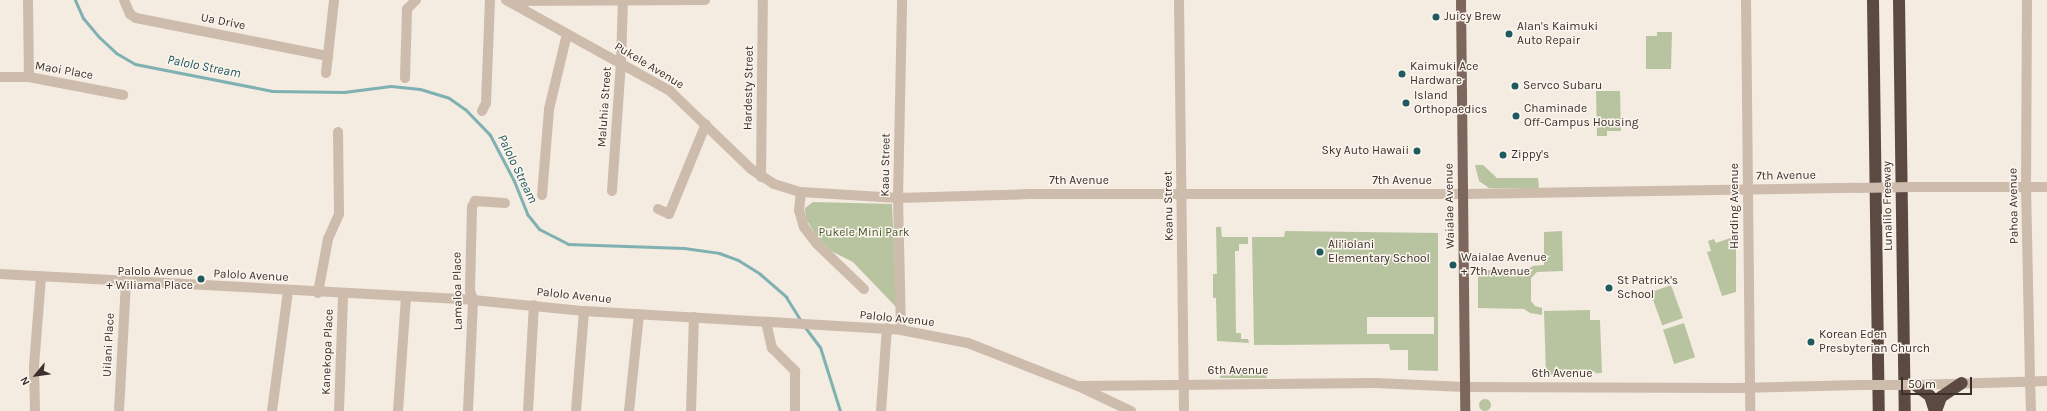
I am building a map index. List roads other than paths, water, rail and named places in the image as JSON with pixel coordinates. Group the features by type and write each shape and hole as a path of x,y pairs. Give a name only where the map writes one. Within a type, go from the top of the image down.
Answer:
{"highway":[{"name":"Lunalilo Freeway","path":"1873,0 1878,411"},
{"name":"Lunalilo Freeway","path":"1899,0 1905,411"},
{"path":"1935,411 1941,397 1962,383"},
{"path":"1915,385 1930,396 1935,411"}],"main road":[{"name":"Waialae Avenue","path":"1461,0 1465,411"}],"street":[{"path":"28,0 29,77"},
{"name":"Ua Drive","path":"124,0 126,8 136,18 328,56"},
{"path":"326,73 334,0"},
{"path":"405,78 407,9 416,0"},
{"path":"482,111 486,96 490,0"},
{"name":"Maluhia Street","path":"612,191 621,64 623,0"},
{"path":"507,1 705,0"},
{"name":"Hardesty Street","path":"761,177 763,0"},
{"name":"Kaau Street","path":"901,330 898,198 902,0"},
{"name":"Keanu Street","path":"1179,0 1184,411"},
{"name":"Harding Avenue","path":"1746,0 1750,411"},
{"name":"Pahoa Avenue","path":"2027,0 2026,187 2031,411"},
{"name":"Pukele Avenue","path":"507,1 670,91 706,124 740,160 761,177"},
{"path":"542,195 549,109 566,34"},
{"name":"Maoi Place","path":"0,77 29,77 123,95"},
{"path":"658,209 669,214 706,124"},
{"path":"318,293 328,239 339,214 338,132"},
{"name":"7th Avenue","path":"761,177 774,184 801,192 898,198 1029,194 1463,194 1857,188 2047,187"},
{"path":"801,192 799,210 804,227 864,289"},
{"name":"Lamaloa Place","path":"468,411 473,300 470,290 472,207 475,201 505,203"},
{"name":"Palolo Avenue","path":"0,274 406,298 473,300 639,315 694,317 823,326 887,328 968,343 1078,386 1131,411"},
{"path":"35,411 34,366 41,277"},
{"name":"Uilani Place","path":"119,411 126,281"},
{"path":"272,411 288,291"},
{"name":"Kanekopa Place","path":"339,411 343,294"},
{"path":"398,411 406,298"},
{"path":"528,411 534,305"},
{"path":"576,411 584,311"},
{"path":"629,411 639,315"},
{"path":"691,411 694,317"},
{"path":"766,322 772,348 796,371 795,411"},
{"path":"881,411 887,328"},
{"name":"6th Avenue","path":"1078,386 1184,384 1383,384 1464,387 1749,388 2047,381"}],"waterway":[{"name":"Palolo Stream","path":"75,0 83,18 99,37 116,53 135,64 272,91 344,92 391,86 420,89 449,98 465,109 490,135 514,181 527,214 539,229 568,244 684,248 719,253 738,260 760,274 786,297 801,321"},
{"name":"Palolo Stream","path":"804,326 820,347 840,411"}],"place":[{"name":"Juicy Brew","path":"1436,17"},
{"name":"Alan's Kaimuki Auto Repair","path":"1509,34"},
{"name":"Kaimuki Ace Hardware","path":"1402,74"},
{"name":"Servco Subaru","path":"1515,86"},
{"name":"Island Orthopaedics","path":"1406,103"},
{"name":"Chaminade Off-Campus Housing","path":"1516,116"},
{"name":"Sky Auto Hawaii","path":"1417,151"},
{"name":"Zippy's","path":"1503,155"},
{"name":"Ali'iolani Elementary School","path":"1320,252"},
{"name":"Waialae Avenue + 7th Avenue","path":"1453,265"},
{"name":"Palolo Avenue + Wiliama Place","path":"201,279"},
{"name":"St Patrick's School","path":"1609,288"},
{"name":"Korean Eden Presbyterian Church","path":"1811,342"}],"park label":[{"name":"Pukele Mini Park","path":"864,233"}]}
